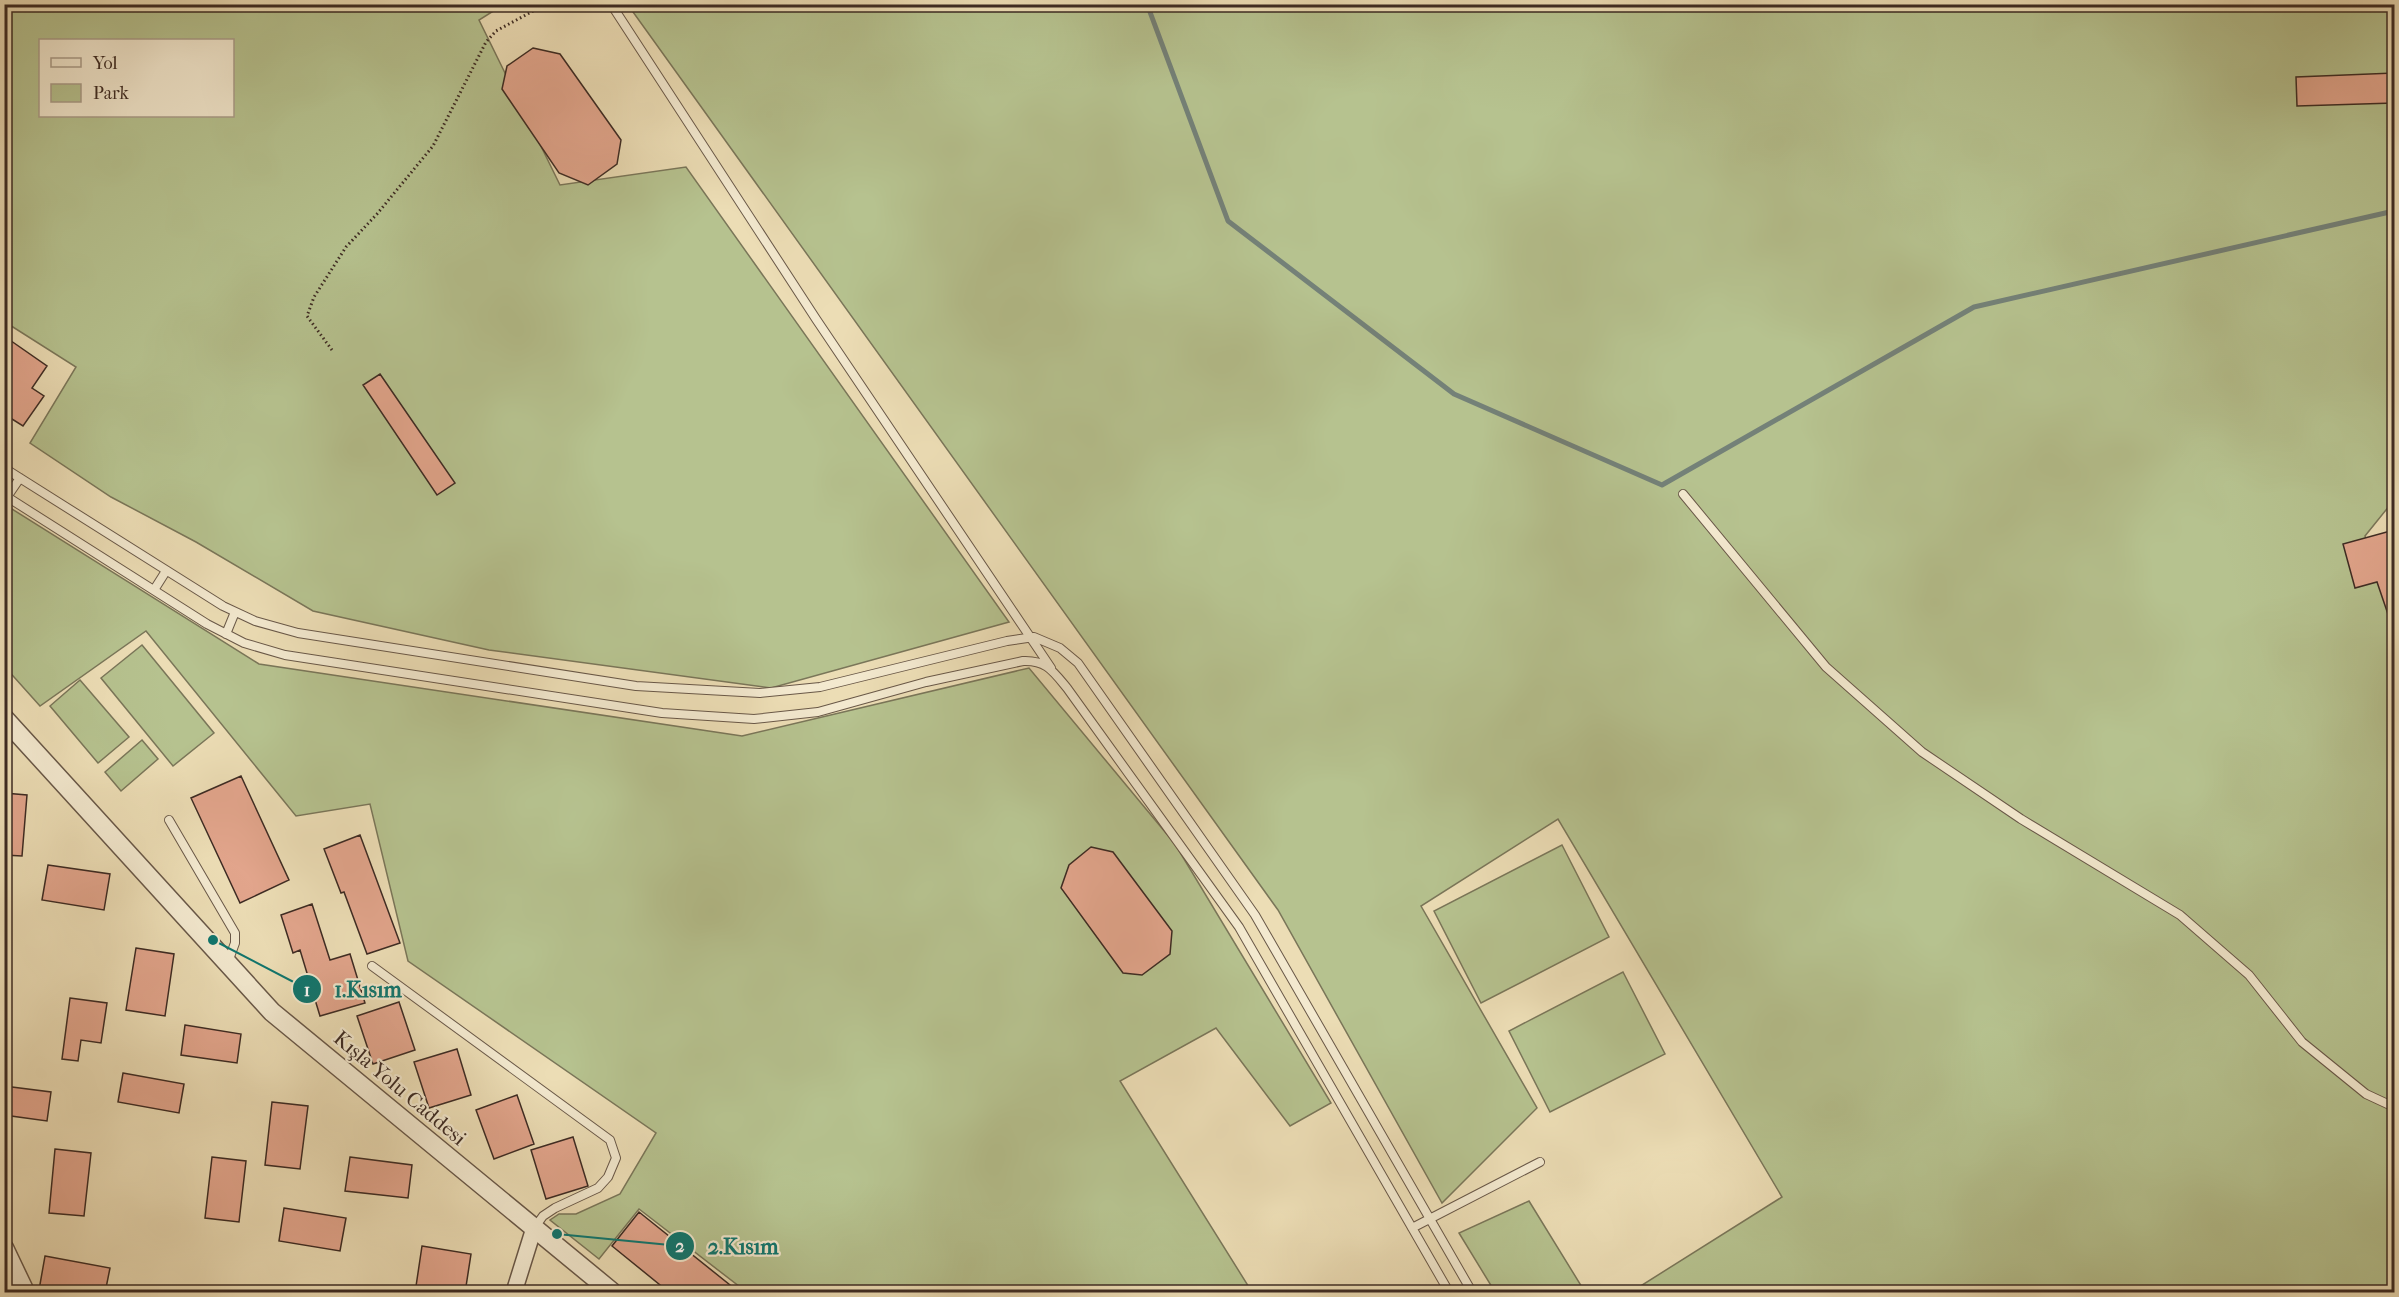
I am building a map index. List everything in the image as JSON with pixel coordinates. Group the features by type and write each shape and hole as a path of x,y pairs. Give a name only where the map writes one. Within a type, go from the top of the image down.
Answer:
{"street":[{"name":"Kışla Yolu Caddesi","path":"4,718 272,1012 612,1293"},
{"path":"514,1293 534,1228"},
{"path":"4,1248 24,1293"}],"lane":[{"path":"610,4 816,319 1053,671 1239,927 1449,1293"},
{"path":"4,468 235,612 255,621 298,633 624,684 697,691 760,693 820,687 1031,637 1060,648 1078,663 1255,915 1472,1293"},
{"path":"20,478 6,496 226,634 244,643 285,655 662,713 754,719 818,712 926,682 1023,662 1037,661 1053,671"},
{"path":"1683,494 1826,667 1922,752 2021,819 2180,915 2249,975 2302,1042 2366,1094 2394,1107"},
{"path":"154,590 166,571"},
{"path":"226,634 235,612"},
{"path":"169,820 235,933 235,943 227,963"},
{"path":"372,966 609,1140 616,1158 608,1177 598,1188 543,1216 534,1228"},
{"path":"1412,1228 1540,1162"}],"path":[{"path":"332,350 307,316 314,297 346,247 377,214 433,146 486,42 496,31 546,4"}],"green space":[{"path":"4,5 503,5 479,20 560,185 686,167 1009,622 771,688 489,650 313,611 196,542 111,497 30,443 76,367 5,322"},
{"path":"628,5 2394,5 2394,500 2365,536 2394,630 2394,1292 1631,1292 1782,1197 1558,819 1421,906 1537,1108 1442,1203 1278,910"},
{"path":"4,504 259,664 742,736 1029,668 1175,844 1331,1103 1290,1126 1216,1028 1120,1081 1252,1292 737,1292 740,1287 639,1209 599,1259 550,1220 559,1214 576,1214 620,1194 656,1133 408,961 370,804 296,816 146,631 40,706 5,667"},
{"path":"142,645 214,733 173,766 101,678"},
{"path":"80,680 129,737 98,763 50,706"},
{"path":"142,740 158,759 121,791 105,772"},
{"path":"1562,845 1609,937 1481,1003 1434,911"},
{"path":"1623,972 1665,1054 1550,1112 1509,1031"},
{"path":"1529,1201 1585,1292 1495,1292 1459,1233"}],"building":[{"path":"533,48 560,54 621,140 617,164 588,185 559,173 502,89 507,66"},
{"path":"2394,73 2394,103 2297,106 2296,77"},
{"path":"4,336 47,366 32,388 44,396 23,426 4,414"},
{"path":"380,374 455,483 437,495 363,385"},
{"path":"2394,530 2394,626 2392,626 2377,582 2355,588 2343,544"},
{"path":"241,776 289,880 240,903 191,798"},
{"path":"4,793 27,795 22,856 4,855"},
{"path":"360,835 400,943 367,954 344,892 341,893 324,849"},
{"path":"1091,847 1113,852 1172,931 1170,954 1142,975 1123,973 1061,888 1069,865"},
{"path":"48,865 110,874 104,910 42,900"},
{"path":"312,904 330,960 350,954 365,1003 320,1016 300,950 293,953 281,915"},
{"path":"136,948 174,954 165,1016 126,1010"},
{"path":"70,998 107,1003 101,1043 81,1040 78,1061 62,1059"},
{"path":"399,1002 415,1050 373,1064 357,1016"},
{"path":"185,1025 241,1034 237,1063 181,1055"},
{"path":"457,1049 471,1095 429,1108 414,1062"},
{"path":"123,1073 184,1084 179,1113 118,1102"},
{"path":"4,1086 51,1092 47,1121 4,1115"},
{"path":"517,1095 534,1144 494,1159 476,1110"},
{"path":"272,1102 308,1106 300,1169 265,1165"},
{"path":"573,1137 588,1186 546,1199 531,1150"},
{"path":"55,1149 91,1153 84,1216 49,1213"},
{"path":"212,1157 246,1161 239,1222 205,1218"},
{"path":"350,1157 412,1165 408,1198 345,1191"},
{"path":"284,1208 346,1218 340,1251 279,1241"},
{"path":"639,1212 740,1293 670,1293 612,1246"},
{"path":"422,1246 471,1254 465,1293 415,1293"},
{"path":"45,1256 110,1268 105,1293 55,1293 39,1290"}],"waterway":[{"path":"1147,4 1228,221 1454,394 1662,485 1974,307 2394,211"}],"place":[{"name":"1.Kısım","path":"213,940"},
{"name":"2.Kısım","path":"557,1234"}]}
